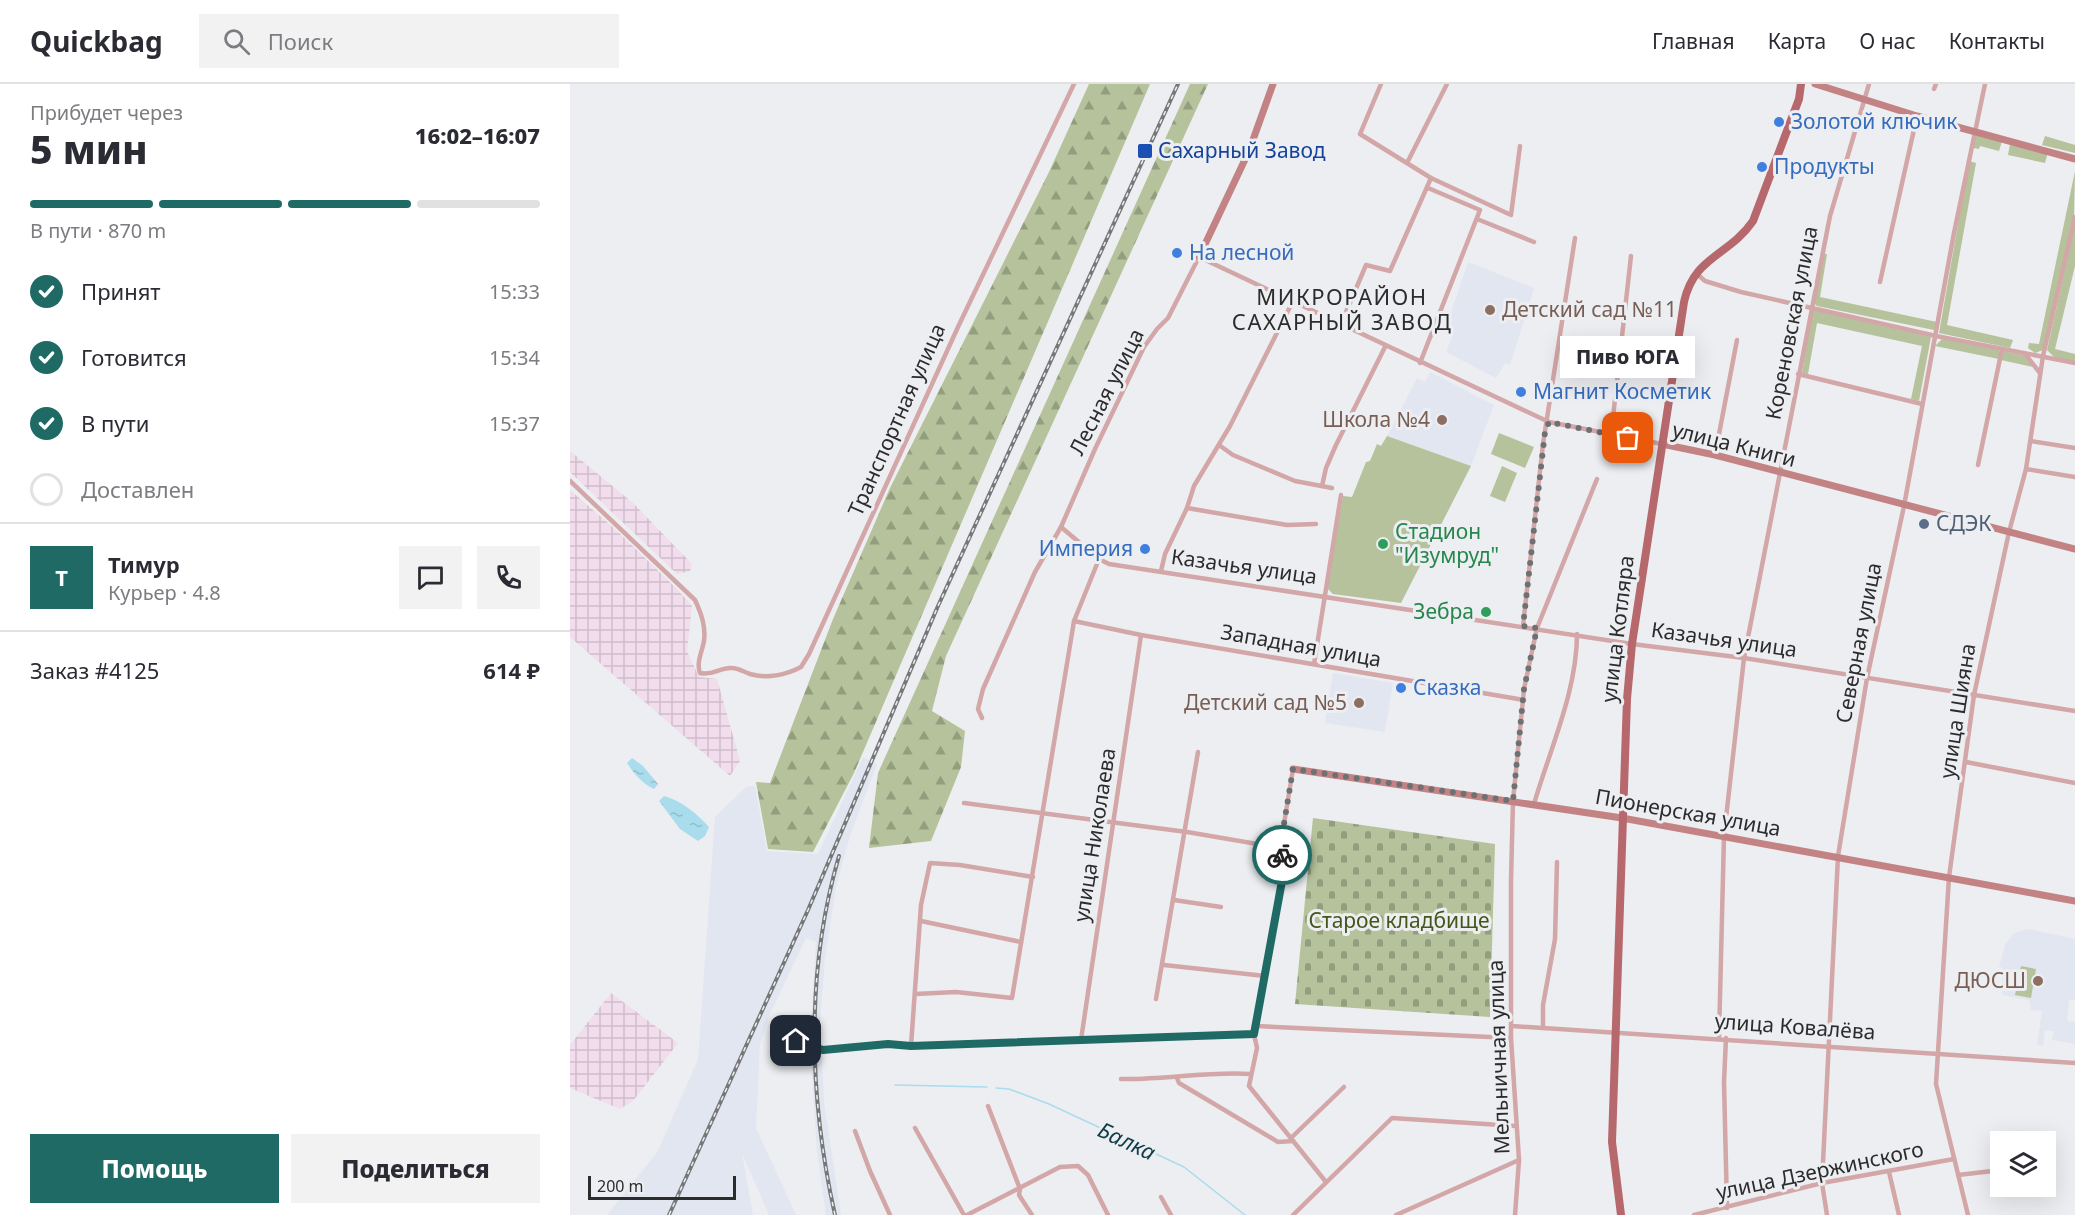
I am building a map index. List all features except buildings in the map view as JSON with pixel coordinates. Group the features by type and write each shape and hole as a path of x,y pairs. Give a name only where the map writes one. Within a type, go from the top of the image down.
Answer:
{"main road":[{"path":"1695,272 1744,234 1753,221 1801,86"},
{"name":"улица Котляра","path":"1621,1215 1612,1142 1614,1032 1622,818 1632,644 1684,302 1695,272"}],"street":[{"name":"Транспортная улица","path":"570,481 695,600 703,615 704,638 697,666 700,673 709,675 722,669 735,668 749,674 770,676 801,667 809,654 958,327 1074,84"},
{"name":"Лесная улица","path":"982,718 978,709 983,689 1035,572 1061,527 1144,347 1168,318 1199,257 1249,151 1273,84"},
{"path":"1381,84 1360,134 1367,141 1408,161 1431,178 1511,215 1520,146"},
{"path":"1408,161 1447,84"},
{"path":"1815,84 1917,116 2075,159"},
{"name":"Кореновская улица","path":"1719,1038 1724,836 1744,658 1830,216 1869,84"},
{"name":"Северная улица","path":"1827,1215 1822,1183 1838,856 1867,678 1904,506 1985,84"},
{"path":"1880,282 1917,116"},
{"path":"1341,324 1366,265 1390,271 1431,178"},
{"path":"1420,363 1480,210 1428,188"},
{"name":"улица Шияна","path":"1968,1215 1936,1084 1949,877 1974,695 2009,532 2026,469 2043,356 2075,217"},
{"path":"1477,219 1534,242"},
{"path":"1523,626 1544,444 1575,238"},
{"path":"1611,435 1631,256"},
{"name":"улица Книги","path":"1199,257 1385,347 1549,422 1715,455 2075,549"},
{"path":"1695,272 1706,281 1741,292 1936,336 2075,363"},
{"path":"1161,571 1165,554 1187,508 1194,486 1219,445 1293,301"},
{"path":"1715,455 1737,340"},
{"path":"1322,486 1333,453 1385,347"},
{"path":"1978,465 2002,349"},
{"path":"2023,352 2040,374"},
{"path":"1798,374 1922,404"},
{"path":"2031,441 2075,448"},
{"path":"1219,445 1233,455 1295,481 1332,488"},
{"path":"2026,469 2075,477"},
{"name":"Мельничная улица","path":"1515,1215 1519,1160 1511,1038 1513,801 1524,700 1537,628 1597,479"},
{"path":"1314,664 1341,495"},
{"path":"1187,508 1287,525 1316,524"},
{"name":"Казачья улица","path":"1061,527 1099,559 1109,564 1325,595 1632,644 1744,658 2075,711"},
{"path":"915,994 956,992 1012,998 1074,621 1099,559"},
{"name":"Западная улица","path":"1074,621 1141,635 1524,700"},
{"path":"1534,804 1565,707 1577,648 1577,634"},
{"name":"улица Николаева","path":"1081,1040 1141,635"},
{"path":"1156,999 1164,964 1179,861 1187,832 1198,752"},
{"path":"1966,762 2075,783"},
{"path":"1293,769 1281,848 1284,870 1254,1034 1257,1048 1249,1086 1326,1182"},
{"name":"Пионерская улица","path":"1293,769 1622,818 2075,901"},
{"path":"964,803 1187,832 1281,848"},
{"path":"1543,1028 1543,1005 1555,939 1557,862"},
{"path":"911,1046 925,878 930,863 1033,877"},
{"path":"1174,900 1221,908"},
{"path":"921,921 980,931 1021,942"},
{"path":"1164,964 1265,976"},
{"path":"1256,1026 1511,1038"},
{"name":"улица Ковалёва","path":"1512,1026 1726,1038 2075,1063"},
{"path":"786,1050 786,1041 796,1041 823,1050 877,1045 911,1046 1254,1034"},
{"path":"1724,1211 1726,1038"},
{"path":"1121,1079 1251,1074"},
{"path":"1177,1078 1179,1083 1278,1142 1293,1139 1344,1087"},
{"path":"988,1106 1020,1189 1019,1195 1032,1215"},
{"path":"1293,1215 1392,1118 1516,1126"},
{"path":"915,1128 965,1215 1060,1167 1078,1166 1088,1175 1108,1215"},
{"path":"855,1131 890,1215"},
{"name":"улица Дзержинского","path":"1694,1215 1724,1211 1822,1183 1954,1159"},
{"path":"1396,1215 1519,1160"},
{"path":"1958,1175 1990,1171"},
{"path":"1889,1172 1899,1215"},
{"path":"1161,1197 1171,1215"}],"shaded area":[{"name":"Детский сад №11","path":"1468,262 1534,288 1510,365 1505,363 1496,378 1446,352 1452,337 1444,333"},
{"name":"Школа №4","path":"1430,372 1494,405 1471,466 1387,436 1417,378 1425,382"},
{"path":"570,451 633,503 692,564 690,571 677,574 570,472"},
{"path":"570,490 616,530 692,606 687,651 699,677 717,679 740,761 730,776 570,637"},
{"name":"Детский сад №5","path":"1333,673 1393,683 1385,732 1325,723"},
{"path":"863,757 877,764 850,836 836,887 825,958 820,1021 824,1101 841,1215 826,1215 817,1152 810,1044 816,942 806,938 770,1014 760,1044 756,1128 796,1215 769,1215 742,1153 753,1215 607,1215 658,1151 698,1059 715,817 746,787 755,786 767,851 818,854"},
{"name":"ДЮСШ","path":"2029,929 2075,939 2075,1000 2069,1000 2067,1021 2075,1022 2075,1044 2052,1040 2054,1031 2045,1030 2043,1046 2037,1045 2042,1011 2031,1010 2029,1000 2002,995 2002,968 1999,967 2005,945 2014,933"},
{"path":"611,993 678,1043 633,1101 620,1109 570,1088 570,1045"}],"green space":[{"path":"1089,84 1150,84 854,773 813,852 768,849 756,782 770,783 833,619 890,488 1049,172"},
{"path":"1190,84 1208,84 946,656 932,711 965,731 961,767 931,841 869,848 878,773"},
{"path":"1976,135 2002,141 1999,151 1980,146 1979,149 1973,148"},
{"path":"2045,136 2075,145 2075,153 2042,145"},
{"path":"2010,144 2048,152 2045,163 2008,155"},
{"path":"1969,161 1976,163 1947,325 2013,340 2010,348 1939,333"},
{"path":"2075,171 2074,215 2043,350 2035,353 2028,348 2029,343 2039,344"},
{"path":"2075,224 2075,266 2055,349 2075,354 2075,362 2055,358 2047,350"},
{"path":"1824,254 1827,254 1820,297 1937,322 1934,330 1817,306 1814,303"},
{"path":"1814,310 1931,337 1919,401 1911,399 1922,346 1817,323 1808,374 1802,373"},
{"path":"1942,339 1999,350 1999,359 1935,346"},
{"path":"2003,351 2023,355 2033,367 2001,360"},
{"path":"1499,433 1534,447 1525,468 1491,454"},
{"name":"Стадион \"Изумруд\"","path":"1387,436 1471,466 1401,603 1333,594 1327,588 1343,496 1352,497 1366,462 1370,461 1377,444 1381,446"},
{"path":"1502,466 1517,473 1505,502 1490,496"},
{"name":"Старое кладбище","path":"1313,818 1495,844 1490,1017 1295,1004"},
{"path":"2021,966 2036,969 2031,998 2015,995"}],"water":[{"path":"632,758 643,766 658,784 654,789 642,781 627,763"},
{"path":"664,796 683,804 694,812 709,827 705,836 698,841 680,829 659,801"}],"waterway":[{"name":"Балка","path":"895,1085 987,1087"},
{"name":"Балка","path":"996,1088 1009,1089 1049,1104 1184,1167 1245,1215"}],"railway":[{"path":"669,1215 808,910 938,606 1178,84"},
{"path":"835,1215 820,1126 814,1035 820,945 839,856"}],"way so far":[{"path":"1282,855 1282,836 1293,769 1402,783 1513,801 1524,689 1537,628 1523,626 1545,432 1549,422 1628,438"}],"place":[{"name":"Золотой ключик","path":"1779,122"},
{"name":"Сахарный Завод","path":"1145,151"},
{"name":"Продукты","path":"1762,167"},
{"name":"На лесной","path":"1177,253"},
{"name":"Детский сад №11","path":"1490,310"},
{"name":"Магнит Косметик","path":"1521,392"},
{"name":"Школа №4","path":"1442,420"},
{"name":"Пиво ЮГА","path":"1628,438"},
{"name":"СДЭК","path":"1924,524"},
{"name":"Стадион \"Изумруд\"","path":"1383,544"},
{"name":"Империя","path":"1145,549"},
{"name":"Зебра","path":"1486,612"},
{"name":"Сказка","path":"1401,688"},
{"name":"Детский сад №5","path":"1359,703"},
{"name":"ДЮСШ","path":"2038,981"}],"district":[{"name":"МИКРОРАЙОН САХАРНЫЙ ЗАВОД","path":"1342,310"}],"route":[{"path":"796,1041 823,1050 845,1046 888,1044 911,1046 1254,1034 1284,870 1282,855"}]}
